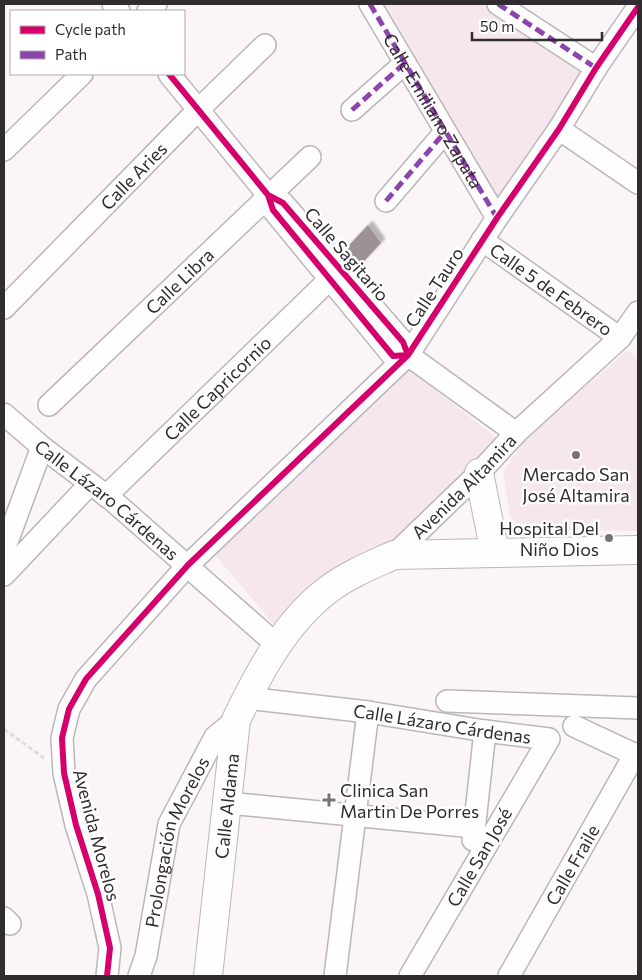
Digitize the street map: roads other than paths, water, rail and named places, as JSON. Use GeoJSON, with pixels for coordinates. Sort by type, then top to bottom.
{"type":"FeatureCollection","features":[{"type":"Feature","properties":{"kind":"main road"},"geometry":{"type":"LineString","coordinates":[[480,473],[495,553]]}},
{"type":"Feature","properties":{"kind":"main road"},"geometry":{"type":"LineString","coordinates":[[394,555],[638,550]]}},
{"type":"Feature","properties":{"kind":"main road","name":"Avenida Altamira"},"geometry":{"type":"LineString","coordinates":[[277,645],[300,616],[329,589],[360,570],[394,555]]}},
{"type":"Feature","properties":{"kind":"main road","name":"Calle Aldama"},"geometry":{"type":"LineString","coordinates":[[208,976],[241,709],[277,645]]}},
{"type":"Feature","properties":{"kind":"street","name":"Calle Emiliano Zapata"},"geometry":{"type":"LineString","coordinates":[[370,4],[497,218]]}},
{"type":"Feature","properties":{"kind":"street"},"geometry":{"type":"LineString","coordinates":[[508,6],[596,68]]}},
{"type":"Feature","properties":{"kind":"street","name":"Calle Tauro"},"geometry":{"type":"LineString","coordinates":[[188,565],[408,355],[482,240],[559,129],[596,68],[637,12]]}},
{"type":"Feature","properties":{"kind":"street","name":"Calle Aries"},"geometry":{"type":"LineString","coordinates":[[4,308],[198,110],[266,45]]}},
{"type":"Feature","properties":{"kind":"street"},"geometry":{"type":"LineString","coordinates":[[352,110],[405,63]]}},
{"type":"Feature","properties":{"kind":"street"},"geometry":{"type":"LineString","coordinates":[[4,150],[81,75]]}},
{"type":"Feature","properties":{"kind":"street","name":"Calle Sagitario"},"geometry":{"type":"LineString","coordinates":[[170,75],[268,195],[273,210],[392,356],[408,355],[403,342],[283,203],[268,195]]}},
{"type":"Feature","properties":{"kind":"street"},"geometry":{"type":"LineString","coordinates":[[559,129],[638,183]]}},
{"type":"Feature","properties":{"kind":"street"},"geometry":{"type":"LineString","coordinates":[[386,201],[445,132]]}},
{"type":"Feature","properties":{"kind":"street","name":"Calle Libra"},"geometry":{"type":"LineString","coordinates":[[49,405],[310,157]]}},
{"type":"Feature","properties":{"kind":"street","name":"Calle 5 de Febrero"},"geometry":{"type":"LineString","coordinates":[[482,240],[620,338]]}},
{"type":"Feature","properties":{"kind":"street","name":"Calle Capricornio"},"geometry":{"type":"LineString","coordinates":[[4,575],[104,494],[333,285]]}},
{"type":"Feature","properties":{"kind":"street","name":"Avenida Altamira"},"geometry":{"type":"LineString","coordinates":[[394,555],[480,473],[516,433],[620,338],[638,312]]}},
{"type":"Feature","properties":{"kind":"street"},"geometry":{"type":"LineString","coordinates":[[408,355],[516,433]]}},
{"type":"Feature","properties":{"kind":"street","name":"Calle Lázaro Cárdenas"},"geometry":{"type":"LineString","coordinates":[[4,414],[42,447],[104,494],[188,565],[277,645]]}},
{"type":"Feature","properties":{"kind":"street"},"geometry":{"type":"LineString","coordinates":[[4,550],[42,447]]}},
{"type":"Feature","properties":{"kind":"street","name":"Avenida Morelos"},"geometry":{"type":"LineString","coordinates":[[107,976],[110,948],[98,894],[76,825],[64,773],[62,738],[69,709],[86,679],[188,565]]}},
{"type":"Feature","properties":{"kind":"street","name":"Calle Lázaro Cárdenas"},"geometry":{"type":"LineString","coordinates":[[447,701],[638,708]]}},
{"type":"Feature","properties":{"kind":"street","name":"Calle Lázaro Cárdenas"},"geometry":{"type":"LineString","coordinates":[[241,709],[368,712],[485,731],[549,739]]}},
{"type":"Feature","properties":{"kind":"street","name":"Prolongación Morelos"},"geometry":{"type":"LineString","coordinates":[[139,976],[146,956],[169,824],[215,737],[241,709]]}},
{"type":"Feature","properties":{"kind":"street"},"geometry":{"type":"LineString","coordinates":[[335,976],[368,712]]}},
{"type":"Feature","properties":{"kind":"street"},"geometry":{"type":"LineString","coordinates":[[574,726],[637,755]]}},
{"type":"Feature","properties":{"kind":"street"},"geometry":{"type":"LineString","coordinates":[[470,872],[485,731]]}},
{"type":"Feature","properties":{"kind":"street","name":"Calle San José"},"geometry":{"type":"LineString","coordinates":[[410,976],[549,739]]}},
{"type":"Feature","properties":{"kind":"street","name":"Calle Fraile"},"geometry":{"type":"LineString","coordinates":[[509,976],[637,755]]}},
{"type":"Feature","properties":{"kind":"street"},"geometry":{"type":"LineString","coordinates":[[228,803],[474,827]]}},
{"type":"Feature","properties":{"kind":"place","name":"Mercado San José Altamira"},"geometry":{"type":"Point","coordinates":[576,455]}},
{"type":"Feature","properties":{"kind":"place","name":"Hospital Del Niño Dios"},"geometry":{"type":"Point","coordinates":[609,538]}},
{"type":"Feature","properties":{"kind":"place","name":"Clinica San Martin De Porres"},"geometry":{"type":"Point","coordinates":[329,800]}}]}
